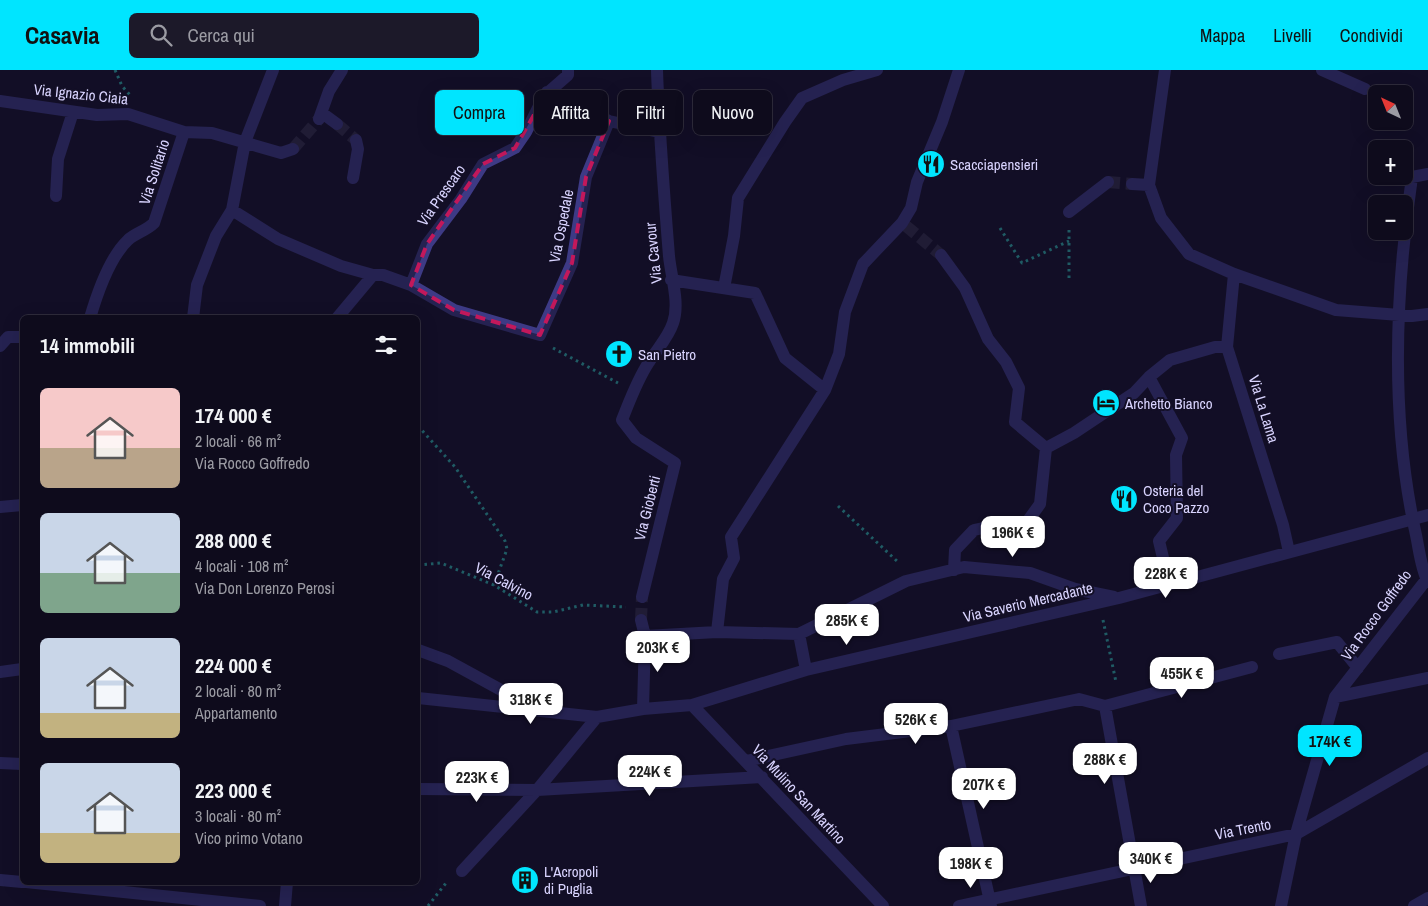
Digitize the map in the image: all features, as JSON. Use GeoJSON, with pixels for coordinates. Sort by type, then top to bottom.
{"type":"FeatureCollection","features":[{"type":"Feature","properties":{"kind":"street"},"geometry":{"type":"LineString","coordinates":[[193,315],[197,285],[216,236],[232,210],[245,142],[273,70]]}},
{"type":"Feature","properties":{"kind":"street"},"geometry":{"type":"LineString","coordinates":[[337,124],[320,116],[329,91],[342,70]]}},
{"type":"Feature","properties":{"kind":"street","name":"Via Cavour"},"geometry":{"type":"LineString","coordinates":[[657,70],[658,90]]}},
{"type":"Feature","properties":{"kind":"street"},"geometry":{"type":"LineString","coordinates":[[724,288],[734,236],[738,198],[785,122],[802,98],[843,80],[877,70]]}},
{"type":"Feature","properties":{"kind":"street"},"geometry":{"type":"LineString","coordinates":[[717,632],[723,578],[734,558],[732,537],[825,390],[840,354],[845,312],[863,264],[904,225],[911,208],[917,182],[942,122],[959,70]]}},
{"type":"Feature","properties":{"kind":"street"},"geometry":{"type":"LineString","coordinates":[[1165,70],[1149,185],[1161,218],[1189,254],[1234,274],[1336,310],[1412,316],[1428,314]]}},
{"type":"Feature","properties":{"kind":"street"},"geometry":{"type":"LineString","coordinates":[[1322,70],[1365,89]]}},
{"type":"Feature","properties":{"kind":"street","name":"Via Prescaro"},"geometry":{"type":"LineString","coordinates":[[550,90],[565,72]]}},
{"type":"Feature","properties":{"kind":"street","name":"Via Ignazio Ciaia"},"geometry":{"type":"LineString","coordinates":[[0,101],[97,115],[128,114],[184,132],[212,133],[281,153],[293,149]]}},
{"type":"Feature","properties":{"kind":"street"},"geometry":{"type":"LineString","coordinates":[[56,196],[58,159],[73,112]]}},
{"type":"Feature","properties":{"kind":"street","name":"Via Prescaro"},"geometry":{"type":"LineString","coordinates":[[411,285],[427,244],[461,199],[482,164],[515,148],[534,116]]}},
{"type":"Feature","properties":{"kind":"street"},"geometry":{"type":"LineString","coordinates":[[609,121],[618,123]]}},
{"type":"Feature","properties":{"kind":"street","name":"Via Ospedale"},"geometry":{"type":"LineString","coordinates":[[540,335],[572,263],[586,177],[609,121]]}},
{"type":"Feature","properties":{"kind":"street","name":"Via Solitario"},"geometry":{"type":"LineString","coordinates":[[91,315],[101,286],[120,249],[129,238],[147,230],[154,223],[184,132]]}},
{"type":"Feature","properties":{"kind":"street","name":"Via Cavour"},"geometry":{"type":"LineString","coordinates":[[622,420],[634,392],[673,322],[675,298],[671,280],[659,135]]}},
{"type":"Feature","properties":{"kind":"street"},"geometry":{"type":"LineString","coordinates":[[353,178],[358,149],[356,140]]}},
{"type":"Feature","properties":{"kind":"street","name":"Via Rocco Goffredo"},"geometry":{"type":"LineString","coordinates":[[1281,906],[1296,834],[1336,697],[1427,581],[1412,518],[1399,409],[1397,315],[1412,177],[1428,174]]}},
{"type":"Feature","properties":{"kind":"street"},"geometry":{"type":"LineString","coordinates":[[1069,212],[1108,182]]}},
{"type":"Feature","properties":{"kind":"street"},"geometry":{"type":"LineString","coordinates":[[1132,184],[1149,185]]}},
{"type":"Feature","properties":{"kind":"street"},"geometry":{"type":"LineString","coordinates":[[232,210],[278,239],[341,266],[373,275],[383,275],[411,285],[454,310],[540,335]]}},
{"type":"Feature","properties":{"kind":"street"},"geometry":{"type":"LineString","coordinates":[[940,255],[965,288],[988,339],[1006,362],[1019,388],[1015,422],[1046,448]]}},
{"type":"Feature","properties":{"kind":"street","name":"Via La Lama"},"geometry":{"type":"LineString","coordinates":[[1234,274],[1227,347],[1283,525],[1289,552]]}},
{"type":"Feature","properties":{"kind":"street"},"geometry":{"type":"LineString","coordinates":[[340,315],[373,275]]}},
{"type":"Feature","properties":{"kind":"street"},"geometry":{"type":"LineString","coordinates":[[671,280],[756,293],[785,358],[825,390]]}},
{"type":"Feature","properties":{"kind":"street"},"geometry":{"type":"LineString","coordinates":[[0,346],[8,337],[20,337]]}},
{"type":"Feature","properties":{"kind":"street"},"geometry":{"type":"LineString","coordinates":[[1046,448],[1074,433],[1134,394],[1149,377],[1170,360],[1215,347],[1227,347]]}},
{"type":"Feature","properties":{"kind":"street"},"geometry":{"type":"LineString","coordinates":[[1149,377],[1182,438],[1176,455],[1177,518],[1159,540],[1169,584]]}},
{"type":"Feature","properties":{"kind":"street","name":"Via Gioberti"},"geometry":{"type":"LineString","coordinates":[[622,420],[636,438],[675,463],[642,598]]}},
{"type":"Feature","properties":{"kind":"street"},"geometry":{"type":"LineString","coordinates":[[954,570],[955,550],[974,530],[1006,523],[1027,522],[1040,504],[1046,448]]}},
{"type":"Feature","properties":{"kind":"street"},"geometry":{"type":"LineString","coordinates":[[0,507],[20,505]]}},
{"type":"Feature","properties":{"kind":"street","name":"Via Saverio Mercadante"},"geometry":{"type":"LineString","coordinates":[[420,698],[597,717],[643,709],[692,705],[806,670],[895,648],[1100,603],[1428,515]]}},
{"type":"Feature","properties":{"kind":"street"},"geometry":{"type":"LineString","coordinates":[[645,636],[717,632],[799,634],[906,582],[964,567],[1030,573],[1074,589],[1119,598]]}},
{"type":"Feature","properties":{"kind":"street"},"geometry":{"type":"LineString","coordinates":[[641,620],[645,636],[643,709]]}},
{"type":"Feature","properties":{"kind":"street"},"geometry":{"type":"LineString","coordinates":[[799,634],[806,670]]}},
{"type":"Feature","properties":{"kind":"street"},"geometry":{"type":"LineString","coordinates":[[1279,654],[1337,642],[1358,668]]}},
{"type":"Feature","properties":{"kind":"street"},"geometry":{"type":"LineString","coordinates":[[420,651],[448,661],[541,712]]}},
{"type":"Feature","properties":{"kind":"street"},"geometry":{"type":"LineString","coordinates":[[746,761],[846,739],[951,726],[1079,699],[1105,706],[1252,666]]}},
{"type":"Feature","properties":{"kind":"street"},"geometry":{"type":"LineString","coordinates":[[0,672],[20,670]]}},
{"type":"Feature","properties":{"kind":"street"},"geometry":{"type":"LineString","coordinates":[[1336,697],[1428,678]]}},
{"type":"Feature","properties":{"kind":"street","name":"Via Mulino San Martino"},"geometry":{"type":"LineString","coordinates":[[692,705],[883,906]]}},
{"type":"Feature","properties":{"kind":"street"},"geometry":{"type":"LineString","coordinates":[[1105,706],[1141,906]]}},
{"type":"Feature","properties":{"kind":"street"},"geometry":{"type":"LineString","coordinates":[[462,871],[537,790],[597,717]]}},
{"type":"Feature","properties":{"kind":"street"},"geometry":{"type":"LineString","coordinates":[[951,726],[991,902]]}},
{"type":"Feature","properties":{"kind":"street","name":"Via Trento"},"geometry":{"type":"LineString","coordinates":[[959,906],[991,902],[1134,867],[1296,834],[1428,758]]}},
{"type":"Feature","properties":{"kind":"street"},"geometry":{"type":"LineString","coordinates":[[0,763],[20,764]]}},
{"type":"Feature","properties":{"kind":"street"},"geometry":{"type":"LineString","coordinates":[[420,789],[537,790],[762,777]]}},
{"type":"Feature","properties":{"kind":"street"},"geometry":{"type":"LineString","coordinates":[[0,880],[20,882]]}},
{"type":"Feature","properties":{"kind":"street"},"geometry":{"type":"LineString","coordinates":[[54,885],[260,906]]}},
{"type":"Feature","properties":{"kind":"street"},"geometry":{"type":"LineString","coordinates":[[285,906],[287,885]]}},
{"type":"Feature","properties":{"kind":"street"},"geometry":{"type":"LineString","coordinates":[[1414,906],[1428,898]]}},
{"type":"Feature","properties":{"kind":"path"},"geometry":{"type":"LineString","coordinates":[[115,70],[122,86],[131,96],[128,114]]}},
{"type":"Feature","properties":{"kind":"path"},"geometry":{"type":"LineString","coordinates":[[1069,212],[1069,278]]}},
{"type":"Feature","properties":{"kind":"path"},"geometry":{"type":"LineString","coordinates":[[1000,228],[1022,263],[1069,241]]}},
{"type":"Feature","properties":{"kind":"path"},"geometry":{"type":"LineString","coordinates":[[540,335],[549,345],[634,392]]}},
{"type":"Feature","properties":{"kind":"path"},"geometry":{"type":"LineString","coordinates":[[420,428],[455,467],[505,541],[507,549],[494,585]]}},
{"type":"Feature","properties":{"kind":"path"},"geometry":{"type":"LineString","coordinates":[[838,506],[902,566],[906,582]]}},
{"type":"Feature","properties":{"kind":"path","name":"Via Calvino"},"geometry":{"type":"LineString","coordinates":[[420,565],[442,563],[494,585],[537,612],[553,612],[584,605],[633,607]]}},
{"type":"Feature","properties":{"kind":"path"},"geometry":{"type":"LineString","coordinates":[[1100,603],[1116,682],[1109,685]]}},
{"type":"Feature","properties":{"kind":"path"},"geometry":{"type":"LineString","coordinates":[[428,906],[452,874],[462,871]]}},
{"type":"Feature","properties":{"kind":"highlighted area"},"geometry":{"type":"Polygon","coordinates":[[[547,92],[609,121],[586,177],[572,263],[540,335],[454,310],[411,285],[427,244],[483,164],[515,148],[547,92]]]}},
{"type":"Feature","properties":{"kind":"tunnel"},"geometry":{"type":"LineString","coordinates":[[293,149],[319,119]]}},
{"type":"Feature","properties":{"kind":"tunnel"},"geometry":{"type":"LineString","coordinates":[[337,124],[356,140]]}},
{"type":"Feature","properties":{"kind":"tunnel"},"geometry":{"type":"LineString","coordinates":[[1108,182],[1132,184]]}},
{"type":"Feature","properties":{"kind":"tunnel"},"geometry":{"type":"LineString","coordinates":[[906,226],[941,255]]}},
{"type":"Feature","properties":{"kind":"tunnel"},"geometry":{"type":"LineString","coordinates":[[641,620],[642,597]]}},
{"type":"Feature","properties":{"kind":"place","name":"Scacciapensieri"},"geometry":{"type":"Point","coordinates":[931,164]}},
{"type":"Feature","properties":{"kind":"place","name":"San Pietro"},"geometry":{"type":"Point","coordinates":[619,354]}},
{"type":"Feature","properties":{"kind":"place","name":"Archetto Bianco"},"geometry":{"type":"Point","coordinates":[1106,403]}},
{"type":"Feature","properties":{"kind":"place","name":"Osteria del Coco Pazzo"},"geometry":{"type":"Point","coordinates":[1124,499]}},
{"type":"Feature","properties":{"kind":"place","name":"L'Acropoli di Puglia"},"geometry":{"type":"Point","coordinates":[525,880]}}]}
